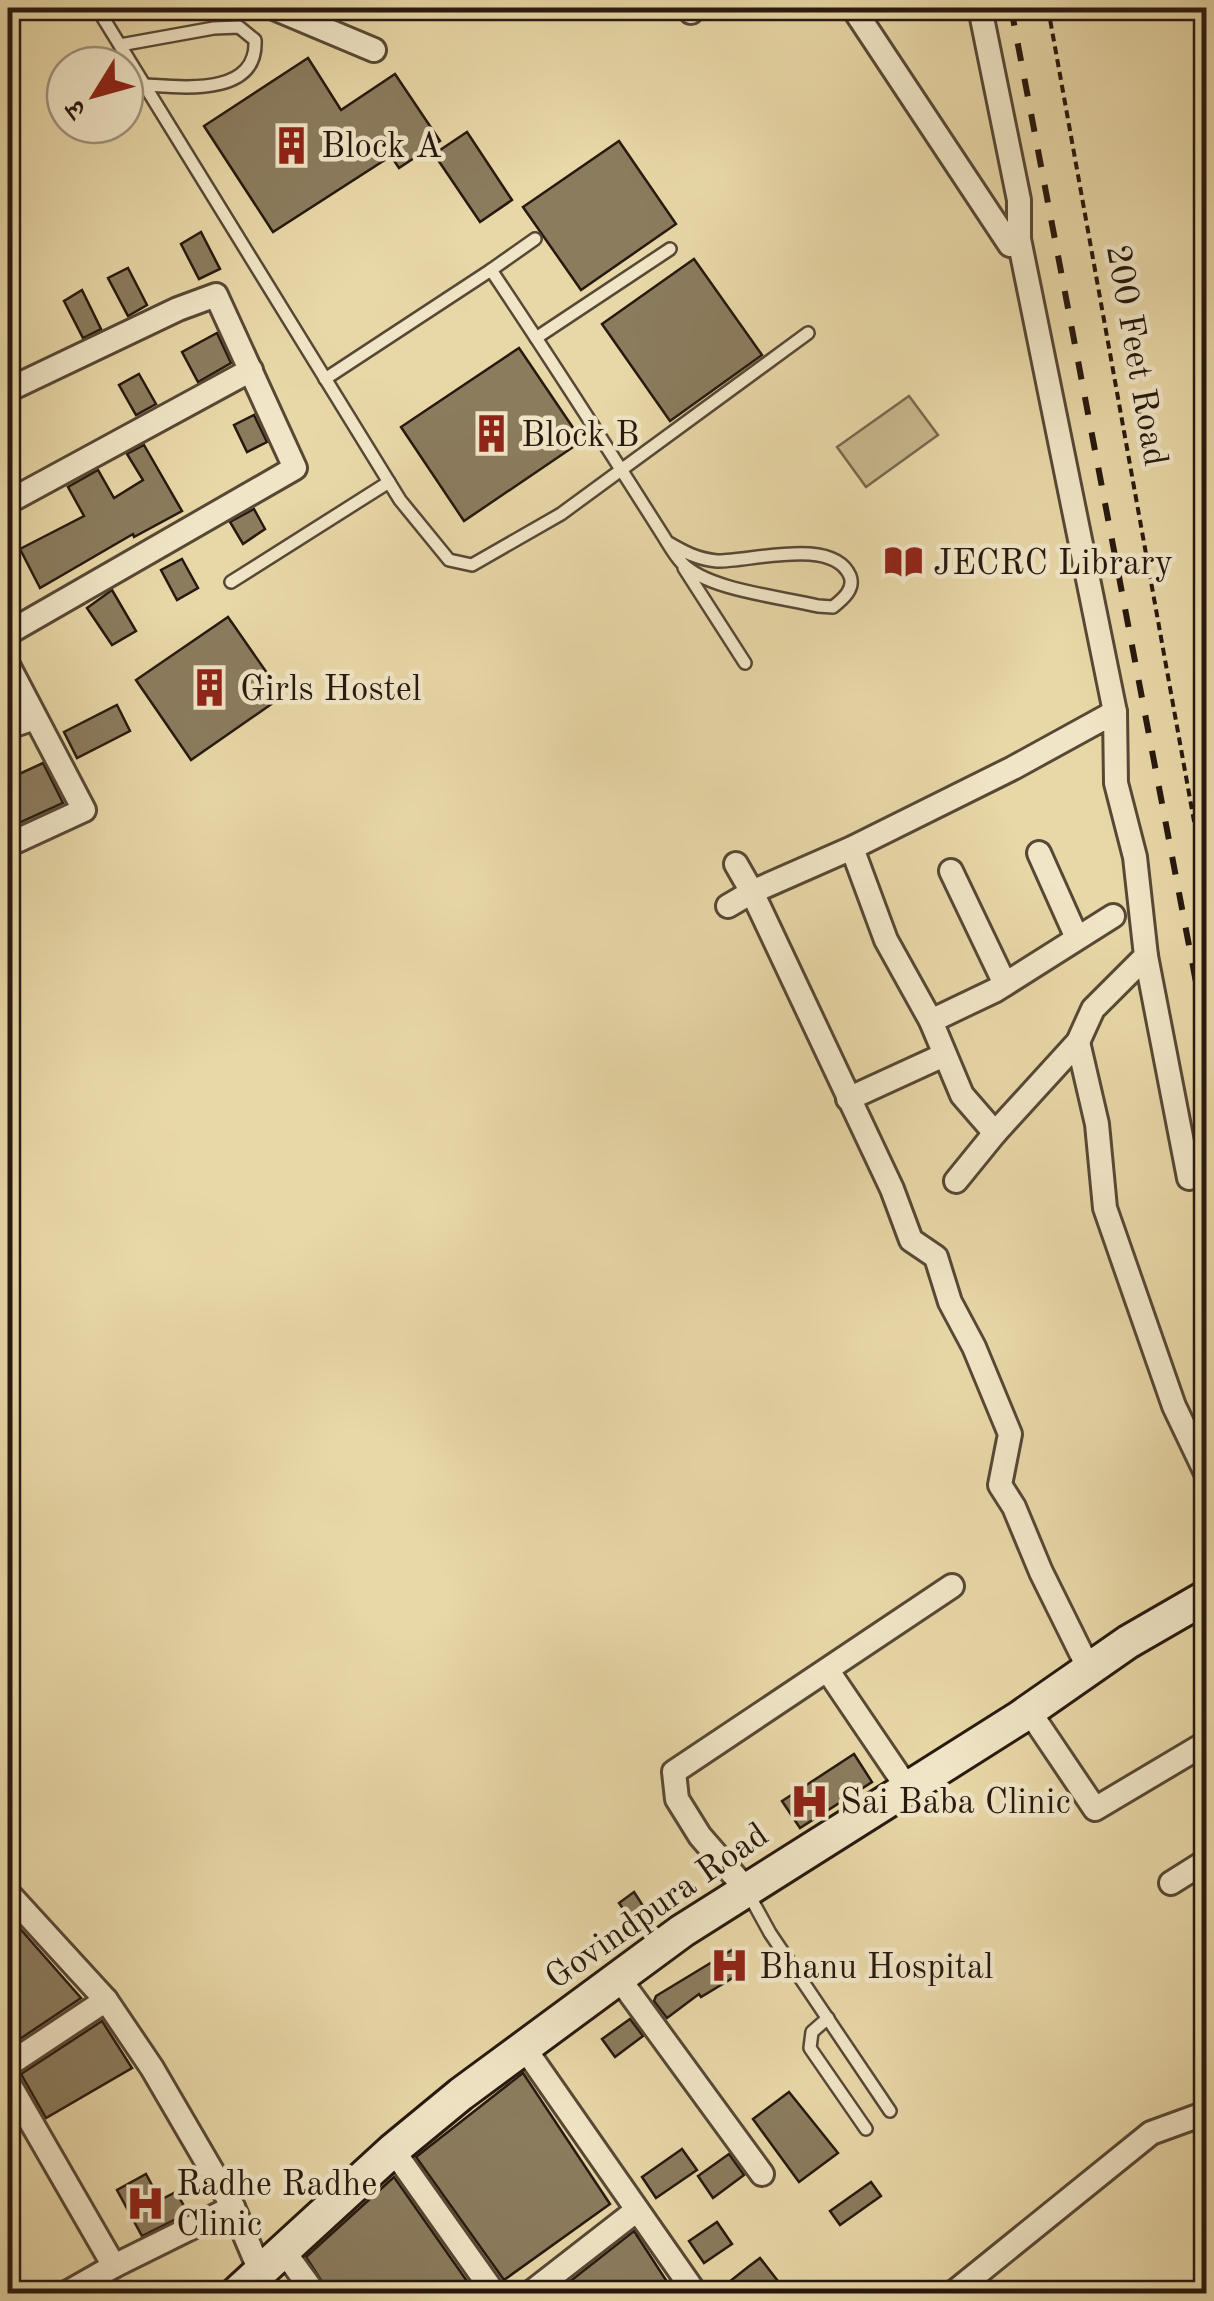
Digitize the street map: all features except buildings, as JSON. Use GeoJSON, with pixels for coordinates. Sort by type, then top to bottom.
{"type":"FeatureCollection","features":[{"type":"Feature","properties":{"kind":"street"},"geometry":{"type":"LineString","coordinates":[[274,8],[374,50]]}},
{"type":"Feature","properties":{"kind":"street"},"geometry":{"type":"LineString","coordinates":[[853,8],[1010,245],[1020,239]]}},
{"type":"Feature","properties":{"kind":"street"},"geometry":{"type":"LineString","coordinates":[[980,8],[1018,200],[1020,239],[1115,712],[1116,783],[1136,857],[1146,956],[1189,1178]]}},
{"type":"Feature","properties":{"kind":"street"},"geometry":{"type":"LineString","coordinates":[[8,390],[178,309],[216,295],[295,468],[8,633]]}},
{"type":"Feature","properties":{"kind":"street"},"geometry":{"type":"LineString","coordinates":[[8,502],[251,370]]}},
{"type":"Feature","properties":{"kind":"street"},"geometry":{"type":"LineString","coordinates":[[8,666],[84,810],[8,845]]}},
{"type":"Feature","properties":{"kind":"street"},"geometry":{"type":"LineString","coordinates":[[728,906],[1014,768],[1115,712]]}},
{"type":"Feature","properties":{"kind":"street"},"geometry":{"type":"LineString","coordinates":[[8,727],[35,718]]}},
{"type":"Feature","properties":{"kind":"street"},"geometry":{"type":"LineString","coordinates":[[852,848],[886,940],[931,1021],[962,1095],[995,1134]]}},
{"type":"Feature","properties":{"kind":"street"},"geometry":{"type":"LineString","coordinates":[[1040,852],[1077,938]]}},
{"type":"Feature","properties":{"kind":"street"},"geometry":{"type":"LineString","coordinates":[[736,864],[892,1189],[911,1240],[936,1257],[950,1302],[994,1391],[1010,1434],[1000,1484],[1089,1669]]}},
{"type":"Feature","properties":{"kind":"street"},"geometry":{"type":"LineString","coordinates":[[951,871],[1005,984]]}},
{"type":"Feature","properties":{"kind":"street"},"geometry":{"type":"LineString","coordinates":[[931,1021],[1005,984],[1113,916]]}},
{"type":"Feature","properties":{"kind":"street"},"geometry":{"type":"LineString","coordinates":[[956,1181],[1078,1042],[1093,1009],[1146,956]]}},
{"type":"Feature","properties":{"kind":"street"},"geometry":{"type":"LineString","coordinates":[[1078,1042],[1098,1124],[1105,1208],[1174,1406],[1206,1473]]}},
{"type":"Feature","properties":{"kind":"street"},"geometry":{"type":"LineString","coordinates":[[848,1099],[944,1054]]}},
{"type":"Feature","properties":{"kind":"street"},"geometry":{"type":"LineString","coordinates":[[746,1889],[709,1848],[677,1799],[674,1772],[952,1586]]}},
{"type":"Feature","properties":{"kind":"street","name":"Govindpura Road"},"geometry":{"type":"LineString","coordinates":[[259,2272],[393,2150],[523,2046],[618,1977],[746,1889],[1029,1711],[1128,1642],[1206,1597]]}},
{"type":"Feature","properties":{"kind":"street"},"geometry":{"type":"LineString","coordinates":[[828,1671],[908,1789]]}},
{"type":"Feature","properties":{"kind":"street"},"geometry":{"type":"LineString","coordinates":[[1029,1711],[1095,1809],[1206,1742]]}},
{"type":"Feature","properties":{"kind":"street"},"geometry":{"type":"LineString","coordinates":[[1171,1883],[1206,1861]]}},
{"type":"Feature","properties":{"kind":"street"},"geometry":{"type":"LineString","coordinates":[[8,1894],[106,2000],[152,2068],[232,2207],[259,2272],[315,2294]]}},
{"type":"Feature","properties":{"kind":"street"},"geometry":{"type":"LineString","coordinates":[[618,1977],[762,2174]]}},
{"type":"Feature","properties":{"kind":"street"},"geometry":{"type":"LineString","coordinates":[[8,2065],[106,2000]]}},
{"type":"Feature","properties":{"kind":"street"},"geometry":{"type":"LineString","coordinates":[[523,2046],[696,2294]]}},
{"type":"Feature","properties":{"kind":"street"},"geometry":{"type":"LineString","coordinates":[[8,2082],[114,2266]]}},
{"type":"Feature","properties":{"kind":"street"},"geometry":{"type":"LineString","coordinates":[[952,2294],[1151,2134],[1206,2112]]}},
{"type":"Feature","properties":{"kind":"street"},"geometry":{"type":"LineString","coordinates":[[393,2150],[495,2294]]}},
{"type":"Feature","properties":{"kind":"street"},"geometry":{"type":"LineString","coordinates":[[65,2294],[232,2207]]}},
{"type":"Feature","properties":{"kind":"street"},"geometry":{"type":"LineString","coordinates":[[530,2294],[638,2210]]}},
{"type":"Feature","properties":{"kind":"lane"},"geometry":{"type":"LineString","coordinates":[[97,8],[120,45],[239,27],[254,40],[255,54],[248,67],[231,80],[209,88],[145,85]]}},
{"type":"Feature","properties":{"kind":"lane"},"geometry":{"type":"LineString","coordinates":[[145,87],[389,482],[449,560],[472,564],[561,514],[808,333]]}},
{"type":"Feature","properties":{"kind":"lane"},"geometry":{"type":"LineString","coordinates":[[325,379],[535,240]]}},
{"type":"Feature","properties":{"kind":"lane"},"geometry":{"type":"LineString","coordinates":[[536,338],[670,249]]}},
{"type":"Feature","properties":{"kind":"lane"},"geometry":{"type":"LineString","coordinates":[[491,270],[745,663]]}},
{"type":"Feature","properties":{"kind":"lane"},"geometry":{"type":"LineString","coordinates":[[231,582],[389,482]]}},
{"type":"Feature","properties":{"kind":"lane"},"geometry":{"type":"LineString","coordinates":[[667,542],[696,558],[721,561],[784,552],[816,556],[835,561],[845,569],[852,579],[851,588],[833,607],[818,606],[709,580],[682,564]]}},
{"type":"Feature","properties":{"kind":"lane"},"geometry":{"type":"LineString","coordinates":[[746,1889],[770,1933],[890,2112]]}},
{"type":"Feature","properties":{"kind":"lane"},"geometry":{"type":"LineString","coordinates":[[828,2018],[812,2032],[810,2048],[866,2129]]}},
{"type":"Feature","properties":{"kind":"path","name":"200 Feet Road"},"geometry":{"type":"LineString","coordinates":[[1048,8],[1206,888]]}},
{"type":"Feature","properties":{"kind":"shaded area"},"geometry":{"type":"Polygon","coordinates":[[[909,396],[938,435],[866,487],[837,447],[909,396]]]}},
{"type":"Feature","properties":{"kind":"railway"},"geometry":{"type":"LineString","coordinates":[[1011,8],[1206,1035]]}},
{"type":"Feature","properties":{"kind":"place","name":"Block A"},"geometry":{"type":"Point","coordinates":[291,145]}},
{"type":"Feature","properties":{"kind":"place","name":"Block B"},"geometry":{"type":"Point","coordinates":[491,434]}},
{"type":"Feature","properties":{"kind":"place","name":"JECRC Library"},"geometry":{"type":"Point","coordinates":[903,562]}},
{"type":"Feature","properties":{"kind":"place","name":"Girls Hostel"},"geometry":{"type":"Point","coordinates":[210,688]}},
{"type":"Feature","properties":{"kind":"place","name":"Sai Baba Clinic"},"geometry":{"type":"Point","coordinates":[810,1801]}},
{"type":"Feature","properties":{"kind":"place","name":"Bhanu Hospital"},"geometry":{"type":"Point","coordinates":[729,1966]}},
{"type":"Feature","properties":{"kind":"place","name":"Radhe Radhe Clinic"},"geometry":{"type":"Point","coordinates":[146,2203]}}]}
